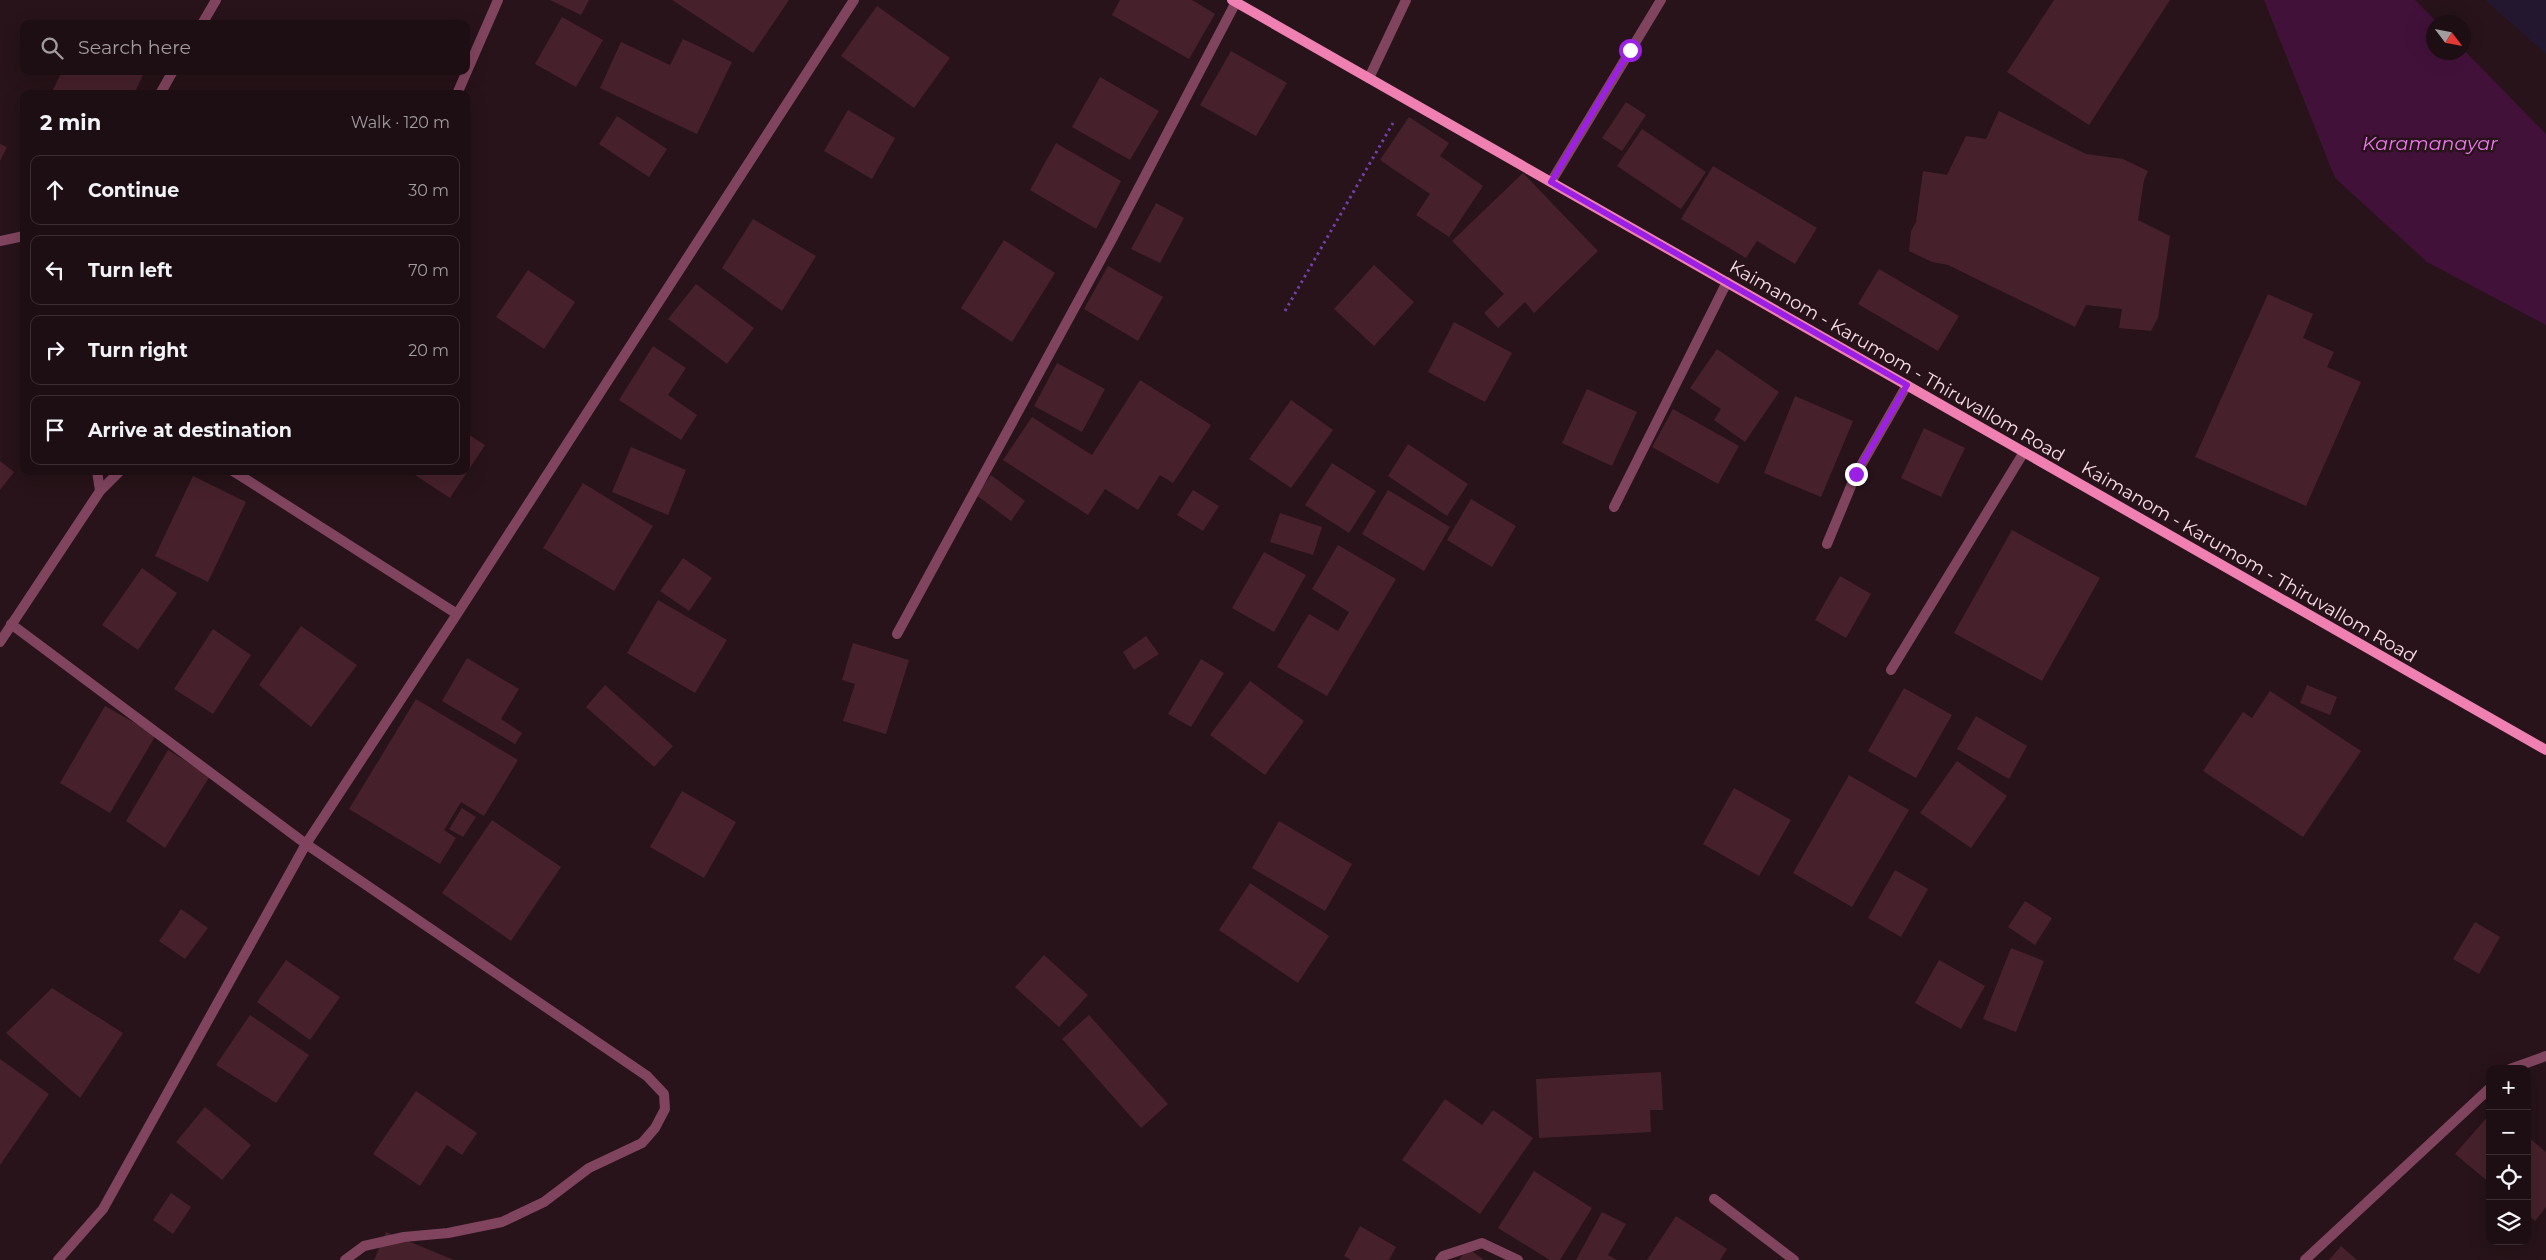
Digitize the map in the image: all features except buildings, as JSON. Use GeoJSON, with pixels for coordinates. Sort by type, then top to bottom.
{"type":"FeatureCollection","features":[{"type":"Feature","properties":{"kind":"main road","name":"Kaimanom - Karumom - Thiruvallom Road"},"geometry":{"type":"LineString","coordinates":[[1234,1],[2546,750]]}},
{"type":"Feature","properties":{"kind":"street"},"geometry":{"type":"LineString","coordinates":[[204,20],[216,0]]}},
{"type":"Feature","properties":{"kind":"street"},"geometry":{"type":"LineString","coordinates":[[470,64],[498,0]]}},
{"type":"Feature","properties":{"kind":"street"},"geometry":{"type":"LineString","coordinates":[[58,1260],[103,1209],[306,844],[854,0]]}},
{"type":"Feature","properties":{"kind":"street"},"geometry":{"type":"LineString","coordinates":[[1369,78],[1406,0]]}},
{"type":"Feature","properties":{"kind":"street"},"geometry":{"type":"LineString","coordinates":[[1551,182],[1661,0]]}},
{"type":"Feature","properties":{"kind":"street"},"geometry":{"type":"LineString","coordinates":[[896,634],[1112,238],[1234,1]]}},
{"type":"Feature","properties":{"kind":"street"},"geometry":{"type":"LineString","coordinates":[[162,90],[171,75]]}},
{"type":"Feature","properties":{"kind":"street"},"geometry":{"type":"LineString","coordinates":[[459,90],[465,75]]}},
{"type":"Feature","properties":{"kind":"street"},"geometry":{"type":"LineString","coordinates":[[0,241],[20,237]]}},
{"type":"Feature","properties":{"kind":"street"},"geometry":{"type":"LineString","coordinates":[[1614,507],[1727,282]]}},
{"type":"Feature","properties":{"kind":"street"},"geometry":{"type":"LineString","coordinates":[[1827,544],[1856,474],[1907,385]]}},
{"type":"Feature","properties":{"kind":"street"},"geometry":{"type":"LineString","coordinates":[[1891,670],[2024,452]]}},
{"type":"Feature","properties":{"kind":"street"},"geometry":{"type":"LineString","coordinates":[[98,475],[100,491]]}},
{"type":"Feature","properties":{"kind":"street"},"geometry":{"type":"LineString","coordinates":[[0,642],[100,491],[116,475]]}},
{"type":"Feature","properties":{"kind":"street"},"geometry":{"type":"LineString","coordinates":[[239,475],[457,614]]}},
{"type":"Feature","properties":{"kind":"street"},"geometry":{"type":"LineString","coordinates":[[11,624],[306,844],[647,1076],[664,1094],[665,1109],[655,1128],[642,1143],[589,1168],[544,1202],[502,1222],[448,1233],[404,1237],[364,1246],[344,1260]]}},
{"type":"Feature","properties":{"kind":"street"},"geometry":{"type":"LineString","coordinates":[[2521,1065],[2546,1056]]}},
{"type":"Feature","properties":{"kind":"street"},"geometry":{"type":"LineString","coordinates":[[2306,1260],[2486,1092]]}},
{"type":"Feature","properties":{"kind":"street"},"geometry":{"type":"LineString","coordinates":[[1714,1199],[1794,1260]]}},
{"type":"Feature","properties":{"kind":"street"},"geometry":{"type":"LineString","coordinates":[[1440,1260],[1444,1256],[1482,1243],[1518,1260]]}},
{"type":"Feature","properties":{"kind":"path"},"geometry":{"type":"LineString","coordinates":[[1285,311],[1407,99]]}},
{"type":"Feature","properties":{"kind":"shaded area"},"geometry":{"type":"Polygon","coordinates":[[[2485,0],[2546,0],[2546,54],[2485,0]]]}},
{"type":"Feature","properties":{"kind":"water","name":"Karamanayar"},"geometry":{"type":"Polygon","coordinates":[[[2264,0],[2415,0],[2430,15],[2426,15],[2426,60],[2471,60],[2471,57],[2546,134],[2546,325],[2427,262],[2335,178],[2264,0]]]}},
{"type":"Feature","properties":{"kind":"route"},"geometry":{"type":"LineString","coordinates":[[1630,50],[1551,182],[1907,385],[1856,474]]}}]}
